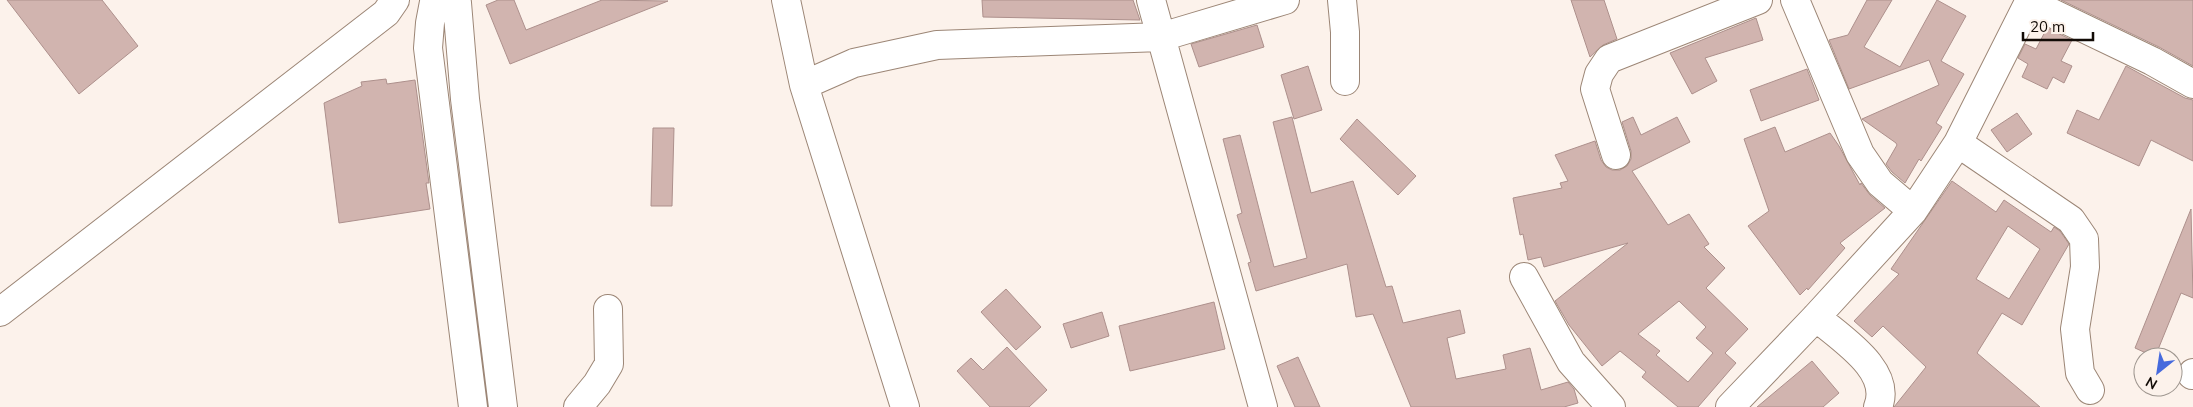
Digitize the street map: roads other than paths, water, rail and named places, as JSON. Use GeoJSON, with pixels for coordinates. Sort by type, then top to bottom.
{"type":"FeatureCollection","features":[{"type":"Feature","properties":{"kind":"street"},"geometry":{"type":"LineString","coordinates":[[786,0],[804,85],[905,407]]}},
{"type":"Feature","properties":{"kind":"street"},"geometry":{"type":"LineString","coordinates":[[1151,0],[1263,407]]}},
{"type":"Feature","properties":{"kind":"street"},"geometry":{"type":"LineString","coordinates":[[804,85],[854,63],[936,45],[1161,37],[1284,0]]}},
{"type":"Feature","properties":{"kind":"street"},"geometry":{"type":"LineString","coordinates":[[1342,0],[1345,32],[1345,81]]}},
{"type":"Feature","properties":{"kind":"street"},"geometry":{"type":"LineString","coordinates":[[1616,155],[1595,89],[1599,74],[1609,59],[1758,0]]}},
{"type":"Feature","properties":{"kind":"street"},"geometry":{"type":"LineString","coordinates":[[1794,0],[1860,154],[1880,184],[1913,211]]}},
{"type":"Feature","properties":{"kind":"street"},"geometry":{"type":"LineString","coordinates":[[0,312],[391,7],[442,1]]}},
{"type":"Feature","properties":{"kind":"street"},"geometry":{"type":"LineString","coordinates":[[442,1],[465,99],[503,407]]}},
{"type":"Feature","properties":{"kind":"street"},"geometry":{"type":"LineString","coordinates":[[442,1],[430,23],[428,48],[473,407]]}},
{"type":"Feature","properties":{"kind":"street"},"geometry":{"type":"LineString","coordinates":[[1730,407],[1913,211],[1958,144],[2030,1],[2152,61],[2193,84]]}},
{"type":"Feature","properties":{"kind":"street"},"geometry":{"type":"LineString","coordinates":[[1958,144],[2071,220],[2084,239],[2085,267],[2075,328],[2080,373],[2090,390]]}},
{"type":"Feature","properties":{"kind":"street"},"geometry":{"type":"LineString","coordinates":[[447,201],[477,198]]}},
{"type":"Feature","properties":{"kind":"street"},"geometry":{"type":"LineString","coordinates":[[1524,278],[1571,362],[1611,407]]}},
{"type":"Feature","properties":{"kind":"street"},"geometry":{"type":"LineString","coordinates":[[578,407],[597,384],[609,364],[608,309]]}},
{"type":"Feature","properties":{"kind":"street"},"geometry":{"type":"LineString","coordinates":[[1816,317],[1868,362],[1879,379],[1880,402],[1878,407]]}}]}
